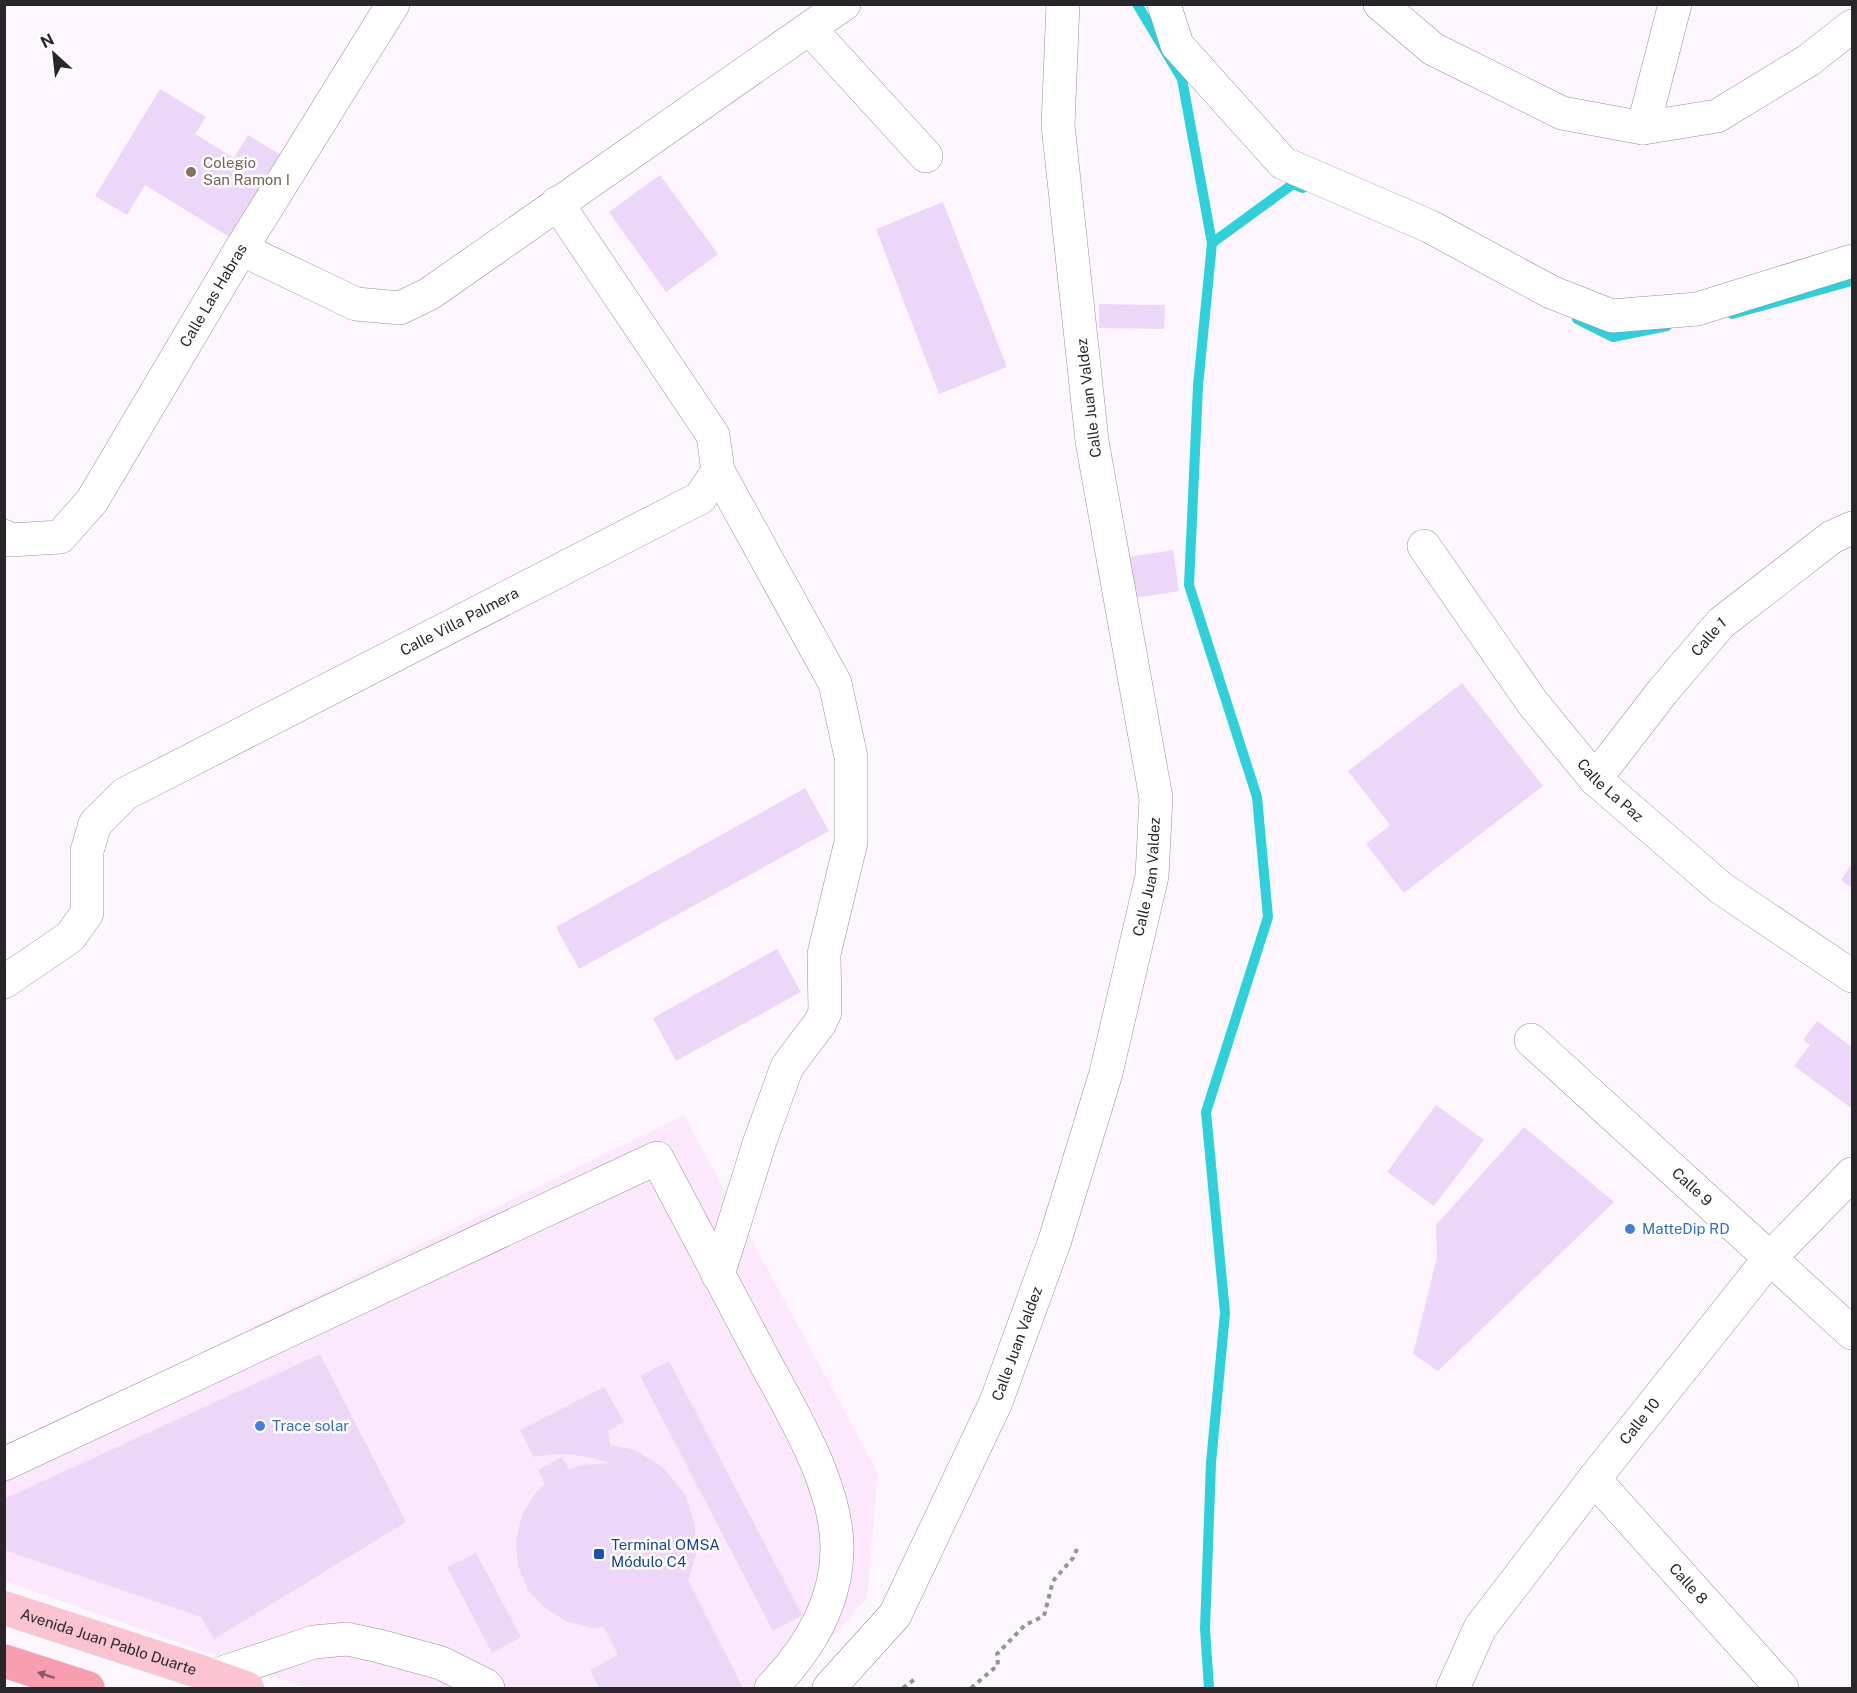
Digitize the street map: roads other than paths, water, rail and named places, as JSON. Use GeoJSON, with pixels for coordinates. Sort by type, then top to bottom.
{"type":"FeatureCollection","features":[{"type":"Feature","properties":{"kind":"highway"},"geometry":{"type":"LineString","coordinates":[[4,1661],[88,1689]]}},
{"type":"Feature","properties":{"kind":"main road","name":"Avenida Juan Pablo Duarte"},"geometry":{"type":"LineString","coordinates":[[4,1608],[247,1689]]}},
{"type":"Feature","properties":{"kind":"street","name":"Calle Las Habras"},"geometry":{"type":"LineString","coordinates":[[4,536],[11,540],[60,537],[92,501],[241,249],[393,4]]}},
{"type":"Feature","properties":{"kind":"street"},"geometry":{"type":"LineString","coordinates":[[241,249],[356,304],[399,308],[429,294],[844,4]]}},
{"type":"Feature","properties":{"kind":"street","name":"Calle Juan Valdez"},"geometry":{"type":"LineString","coordinates":[[830,1689],[895,1616],[996,1402],[1054,1240],[1106,1073],[1152,876],[1156,798],[1092,441],[1058,125],[1063,4]]}},
{"type":"Feature","properties":{"kind":"street"},"geometry":{"type":"LineString","coordinates":[[1164,4],[1177,45],[1283,163],[1429,226],[1551,292],[1612,316],[1697,309],[1852,261]]}},
{"type":"Feature","properties":{"kind":"street"},"geometry":{"type":"LineString","coordinates":[[1380,4],[1433,49],[1562,113],[1643,129],[1716,116],[1809,60],[1852,26]]}},
{"type":"Feature","properties":{"kind":"street"},"geometry":{"type":"LineString","coordinates":[[1643,129],[1675,4]]}},
{"type":"Feature","properties":{"kind":"street"},"geometry":{"type":"LineString","coordinates":[[810,28],[927,156]]}},
{"type":"Feature","properties":{"kind":"street"},"geometry":{"type":"LineString","coordinates":[[557,203],[713,435],[718,471],[836,683],[851,757],[851,842],[824,954],[825,1012],[820,1023],[787,1067],[760,1141],[718,1275]]}},
{"type":"Feature","properties":{"kind":"street","name":"Calle Villa Palmera"},"geometry":{"type":"LineString","coordinates":[[4,982],[70,937],[87,913],[87,851],[95,824],[125,794],[700,498],[718,471]]}},
{"type":"Feature","properties":{"kind":"street","name":"Calle 1"},"geometry":{"type":"LineString","coordinates":[[1595,779],[1663,691],[1721,623],[1832,537],[1852,528]]}},
{"type":"Feature","properties":{"kind":"street","name":"Calle La Paz"},"geometry":{"type":"LineString","coordinates":[[1424,546],[1532,702],[1595,779],[1721,888],[1852,976]]}},
{"type":"Feature","properties":{"kind":"street","name":"Calle 9"},"geometry":{"type":"LineString","coordinates":[[1531,1040],[1852,1334]]}},
{"type":"Feature","properties":{"kind":"street"},"geometry":{"type":"LineString","coordinates":[[4,1464],[657,1158],[817,1460],[834,1519],[837,1548],[833,1584],[818,1627],[790,1669],[771,1689]]}},
{"type":"Feature","properties":{"kind":"street","name":"Calle 10"},"geometry":{"type":"LineString","coordinates":[[1453,1689],[1480,1628],[1594,1479],[1769,1258],[1852,1174]]}},
{"type":"Feature","properties":{"kind":"street","name":"Calle 8"},"geometry":{"type":"LineString","coordinates":[[1594,1479],[1782,1689]]}},
{"type":"Feature","properties":{"kind":"street"},"geometry":{"type":"LineString","coordinates":[[213,1676],[314,1642],[347,1639],[441,1663],[488,1689]]}},
{"type":"Feature","properties":{"kind":"waterway"},"geometry":{"type":"LineString","coordinates":[[1137,4],[1182,79],[1212,243],[1198,386],[1189,585],[1257,797],[1268,917],[1206,1112],[1225,1313],[1211,1463],[1205,1629],[1209,1688]]}},
{"type":"Feature","properties":{"kind":"waterway"},"geometry":{"type":"LineString","coordinates":[[1212,243],[1293,184],[1303,188]]}},
{"type":"Feature","properties":{"kind":"waterway"},"geometry":{"type":"LineString","coordinates":[[1732,314],[1852,279]]}},
{"type":"Feature","properties":{"kind":"waterway"},"geometry":{"type":"LineString","coordinates":[[1577,319],[1613,337],[1667,326]]}},
{"type":"Feature","properties":{"kind":"place","name":"Colegio San Ramon I"},"geometry":{"type":"Point","coordinates":[191,172]}},
{"type":"Feature","properties":{"kind":"place","name":"MatteDip RD"},"geometry":{"type":"Point","coordinates":[1630,1229]}},
{"type":"Feature","properties":{"kind":"place","name":"Trace solar"},"geometry":{"type":"Point","coordinates":[260,1426]}},
{"type":"Feature","properties":{"kind":"place","name":"Terminal OMSA Módulo C4"},"geometry":{"type":"Point","coordinates":[599,1554]}}]}
